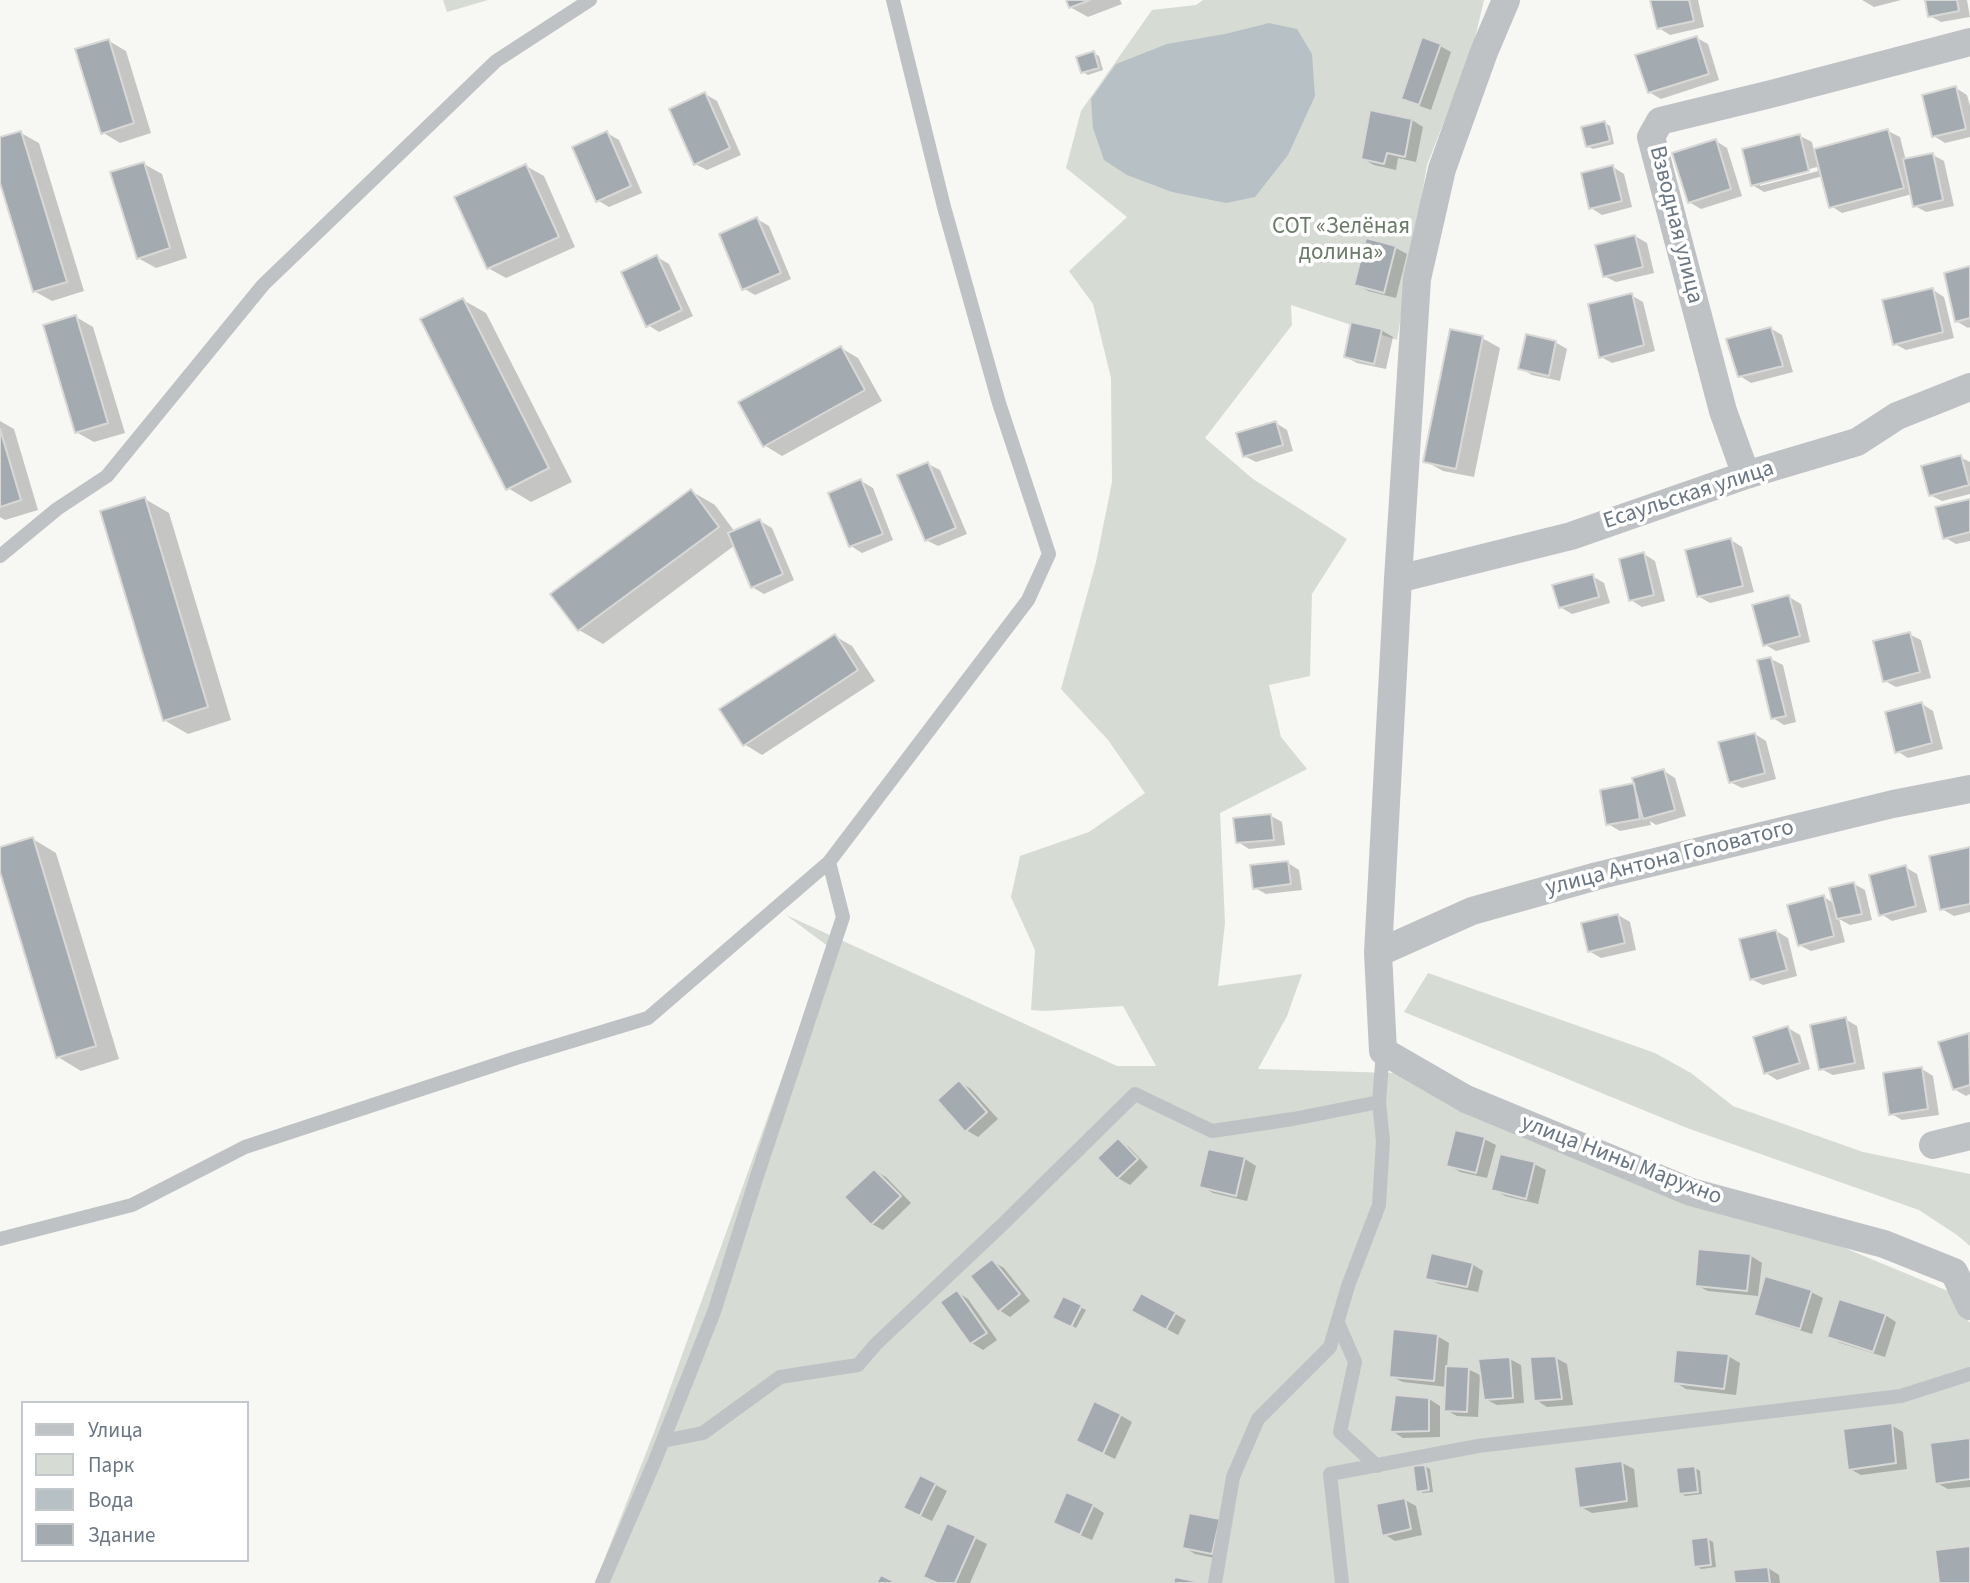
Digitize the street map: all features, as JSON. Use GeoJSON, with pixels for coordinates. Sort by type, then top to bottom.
{"type":"FeatureCollection","features":[{"type":"Feature","properties":{"kind":"street"},"geometry":{"type":"LineString","coordinates":[[1383,1051],[1378,953],[1417,279],[1442,169],[1484,52],[1506,0]]}},
{"type":"Feature","properties":{"kind":"street","name":"Взводная улица"},"geometry":{"type":"LineString","coordinates":[[1746,475],[1723,411],[1651,137],[1660,121],[1970,42]]}},
{"type":"Feature","properties":{"kind":"street","name":"Есаульская улица"},"geometry":{"type":"LineString","coordinates":[[1398,579],[1571,536],[1746,475],[1857,442],[1897,416],[1970,387]]}},
{"type":"Feature","properties":{"kind":"street","name":"улица Антона Головатого"},"geometry":{"type":"LineString","coordinates":[[1378,953],[1472,911],[1597,876],[1894,804],[1970,789]]}},
{"type":"Feature","properties":{"kind":"street","name":"улица Нины Марухно"},"geometry":{"type":"LineString","coordinates":[[1383,1051],[1466,1099],[1690,1192],[1884,1244],[1954,1272],[1970,1306]]}},
{"type":"Feature","properties":{"kind":"street"},"geometry":{"type":"LineString","coordinates":[[1933,1145],[1970,1136]]}},
{"type":"Feature","properties":{"kind":"lane"},"geometry":{"type":"LineString","coordinates":[[0,556],[57,509],[107,476],[263,285],[496,61],[590,0]]}},
{"type":"Feature","properties":{"kind":"lane"},"geometry":{"type":"LineString","coordinates":[[0,1239],[132,1205],[245,1147],[516,1058],[648,1018],[829,862],[1028,600],[1049,554],[995,390],[944,207],[893,0]]}},
{"type":"Feature","properties":{"kind":"lane"},"geometry":{"type":"LineString","coordinates":[[602,1583],[663,1441],[714,1312],[843,917],[829,862]]}},
{"type":"Feature","properties":{"kind":"lane"},"geometry":{"type":"LineString","coordinates":[[1215,1583],[1233,1477],[1258,1419],[1331,1347],[1348,1286],[1379,1205],[1383,1141],[1379,1102],[1383,1051]]}},
{"type":"Feature","properties":{"kind":"lane"},"geometry":{"type":"LineString","coordinates":[[663,1441],[703,1433],[780,1377],[858,1365],[876,1344],[1135,1094],[1212,1131],[1379,1102]]}},
{"type":"Feature","properties":{"kind":"lane"},"geometry":{"type":"LineString","coordinates":[[1338,1323],[1354,1362],[1340,1432],[1377,1466]]}},
{"type":"Feature","properties":{"kind":"lane"},"geometry":{"type":"LineString","coordinates":[[1342,1583],[1331,1474],[1478,1447],[1901,1396],[1970,1374]]}},
{"type":"Feature","properties":{"kind":"lane"},"geometry":{"type":"LineString","coordinates":[[607,1567],[614,1583]]}},
{"type":"Feature","properties":{"kind":"green space"},"geometry":{"type":"Polygon","coordinates":[[[443,0],[488,0],[447,12],[443,0]]]}},
{"type":"Feature","properties":{"kind":"green space","name":"СОТ «Зелёная долина»"},"geometry":{"type":"Polygon","coordinates":[[[1203,0],[1484,0],[1473,47],[1427,165],[1397,340],[1291,305],[1292,325],[1205,438],[1253,479],[1347,539],[1312,594],[1310,676],[1269,685],[1281,737],[1307,769],[1220,813],[1225,923],[1218,986],[1302,974],[1287,1016],[1258,1069],[1427,1074],[1948,1291],[1970,1323],[1970,1583],[595,1583],[655,1430],[829,947],[786,915],[1117,1066],[1156,1066],[1123,1006],[1031,1010],[1035,950],[1011,897],[1020,856],[1089,832],[1145,793],[1108,740],[1061,689],[1096,562],[1112,482],[1111,378],[1093,304],[1069,271],[1127,217],[1066,168],[1081,111],[1152,10],[1196,5],[1203,0]]]}},
{"type":"Feature","properties":{"kind":"green space"},"geometry":{"type":"Polygon","coordinates":[[[1428,973],[1655,1053],[1691,1073],[1733,1106],[1863,1152],[1970,1174],[1970,1246],[1919,1210],[1687,1128],[1404,1012],[1428,973]]]}},
{"type":"Feature","properties":{"kind":"water"},"geometry":{"type":"Polygon","coordinates":[[[1269,23],[1297,29],[1312,54],[1315,96],[1288,155],[1255,197],[1226,203],[1172,192],[1127,175],[1104,160],[1093,128],[1091,99],[1116,64],[1167,44],[1269,23]]]}},
{"type":"Feature","properties":{"kind":"building"},"geometry":{"type":"Polygon","coordinates":[[[1066,0],[1090,0],[1069,8],[1066,0]]]}},
{"type":"Feature","properties":{"kind":"building"},"geometry":{"type":"Polygon","coordinates":[[[1650,0],[1689,0],[1694,21],[1657,29],[1650,0]]]}},
{"type":"Feature","properties":{"kind":"building"},"geometry":{"type":"Polygon","coordinates":[[[1925,0],[1957,0],[1959,11],[1928,17],[1925,0]]]}},
{"type":"Feature","properties":{"kind":"building"},"geometry":{"type":"Polygon","coordinates":[[[1697,36],[1709,74],[1648,93],[1635,55],[1697,36]]]}},
{"type":"Feature","properties":{"kind":"building"},"geometry":{"type":"Polygon","coordinates":[[[1422,37],[1441,44],[1419,105],[1401,99],[1422,37]]]}},
{"type":"Feature","properties":{"kind":"building"},"geometry":{"type":"Polygon","coordinates":[[[109,39],[134,123],[101,134],[75,49],[109,39]]]}},
{"type":"Feature","properties":{"kind":"building"},"geometry":{"type":"Polygon","coordinates":[[[1094,51],[1099,68],[1081,73],[1076,57],[1094,51]]]}},
{"type":"Feature","properties":{"kind":"building"},"geometry":{"type":"Polygon","coordinates":[[[1956,86],[1966,129],[1932,137],[1922,95],[1956,86]]]}},
{"type":"Feature","properties":{"kind":"building"},"geometry":{"type":"Polygon","coordinates":[[[705,92],[730,148],[694,165],[669,109],[705,92]]]}},
{"type":"Feature","properties":{"kind":"building"},"geometry":{"type":"Polygon","coordinates":[[[1370,110],[1412,119],[1405,157],[1387,153],[1384,164],[1361,159],[1370,110]]]}},
{"type":"Feature","properties":{"kind":"building"},"geometry":{"type":"Polygon","coordinates":[[[1605,121],[1610,141],[1586,147],[1581,127],[1605,121]]]}},
{"type":"Feature","properties":{"kind":"building"},"geometry":{"type":"Polygon","coordinates":[[[1888,129],[1904,188],[1829,208],[1814,149],[1888,129]]]}},
{"type":"Feature","properties":{"kind":"building"},"geometry":{"type":"Polygon","coordinates":[[[21,131],[67,282],[33,292],[0,183],[0,137],[21,131]]]}},
{"type":"Feature","properties":{"kind":"building"},"geometry":{"type":"Polygon","coordinates":[[[607,131],[631,186],[596,202],[572,147],[607,131]]]}},
{"type":"Feature","properties":{"kind":"building"},"geometry":{"type":"Polygon","coordinates":[[[1800,134],[1809,171],[1751,186],[1742,149],[1800,134]]]}},
{"type":"Feature","properties":{"kind":"building"},"geometry":{"type":"Polygon","coordinates":[[[1716,139],[1731,189],[1688,203],[1672,153],[1716,139]]]}},
{"type":"Feature","properties":{"kind":"building"},"geometry":{"type":"Polygon","coordinates":[[[1933,153],[1943,200],[1913,207],[1903,159],[1933,153]]]}},
{"type":"Feature","properties":{"kind":"building"},"geometry":{"type":"Polygon","coordinates":[[[144,162],[170,248],[137,259],[110,172],[144,162]]]}},
{"type":"Feature","properties":{"kind":"building"},"geometry":{"type":"Polygon","coordinates":[[[526,164],[559,237],[487,269],[454,197],[526,164]]]}},
{"type":"Feature","properties":{"kind":"building"},"geometry":{"type":"Polygon","coordinates":[[[1613,165],[1622,201],[1589,209],[1581,173],[1613,165]]]}},
{"type":"Feature","properties":{"kind":"building"},"geometry":{"type":"Polygon","coordinates":[[[757,217],[781,273],[742,290],[719,234],[757,217]]]}},
{"type":"Feature","properties":{"kind":"building"},"geometry":{"type":"Polygon","coordinates":[[[1635,235],[1643,267],[1603,277],[1595,245],[1635,235]]]}},
{"type":"Feature","properties":{"kind":"building"},"geometry":{"type":"Polygon","coordinates":[[[1366,238],[1396,246],[1384,293],[1354,285],[1366,238]]]}},
{"type":"Feature","properties":{"kind":"building"},"geometry":{"type":"Polygon","coordinates":[[[657,255],[682,310],[646,327],[621,272],[657,255]]]}},
{"type":"Feature","properties":{"kind":"building"},"geometry":{"type":"Polygon","coordinates":[[[1970,266],[1970,318],[1955,322],[1944,273],[1970,266]]]}},
{"type":"Feature","properties":{"kind":"building"},"geometry":{"type":"Polygon","coordinates":[[[1933,288],[1943,332],[1893,345],[1882,300],[1933,288]]]}},
{"type":"Feature","properties":{"kind":"building"},"geometry":{"type":"Polygon","coordinates":[[[1632,293],[1644,345],[1599,358],[1588,304],[1632,293]]]}},
{"type":"Feature","properties":{"kind":"building"},"geometry":{"type":"Polygon","coordinates":[[[463,298],[549,468],[506,490],[420,319],[463,298]]]}},
{"type":"Feature","properties":{"kind":"building"},"geometry":{"type":"Polygon","coordinates":[[[76,315],[108,423],[75,433],[43,325],[76,315]]]}},
{"type":"Feature","properties":{"kind":"building"},"geometry":{"type":"Polygon","coordinates":[[[1351,322],[1382,329],[1374,364],[1344,357],[1351,322]]]}},
{"type":"Feature","properties":{"kind":"building"},"geometry":{"type":"Polygon","coordinates":[[[1771,327],[1783,366],[1738,377],[1726,339],[1771,327]]]}},
{"type":"Feature","properties":{"kind":"building"},"geometry":{"type":"Polygon","coordinates":[[[1450,329],[1483,336],[1456,469],[1423,462],[1450,329]]]}},
{"type":"Feature","properties":{"kind":"building"},"geometry":{"type":"Polygon","coordinates":[[[1526,334],[1556,341],[1549,376],[1518,369],[1526,334]]]}},
{"type":"Feature","properties":{"kind":"building"},"geometry":{"type":"Polygon","coordinates":[[[841,346],[865,390],[763,447],[738,402],[841,346]]]}},
{"type":"Feature","properties":{"kind":"building"},"geometry":{"type":"Polygon","coordinates":[[[1276,421],[1283,445],[1243,457],[1236,433],[1276,421]]]}},
{"type":"Feature","properties":{"kind":"building"},"geometry":{"type":"Polygon","coordinates":[[[0,429],[21,500],[0,507],[0,429]]]}},
{"type":"Feature","properties":{"kind":"building"},"geometry":{"type":"Polygon","coordinates":[[[1961,455],[1969,485],[1929,496],[1921,466],[1961,455]]]}},
{"type":"Feature","properties":{"kind":"building"},"geometry":{"type":"Polygon","coordinates":[[[928,462],[956,528],[925,541],[897,475],[928,462]]]}},
{"type":"Feature","properties":{"kind":"building"},"geometry":{"type":"Polygon","coordinates":[[[861,479],[883,534],[849,547],[828,493],[861,479]]]}},
{"type":"Feature","properties":{"kind":"building"},"geometry":{"type":"Polygon","coordinates":[[[691,489],[719,527],[578,631],[550,594],[691,489]]]}},
{"type":"Feature","properties":{"kind":"building"},"geometry":{"type":"Polygon","coordinates":[[[145,497],[208,707],[163,721],[100,511],[145,497]]]}},
{"type":"Feature","properties":{"kind":"building"},"geometry":{"type":"Polygon","coordinates":[[[1970,499],[1970,532],[1943,539],[1935,507],[1970,499]]]}},
{"type":"Feature","properties":{"kind":"building"},"geometry":{"type":"Polygon","coordinates":[[[760,519],[783,574],[751,588],[728,533],[760,519]]]}},
{"type":"Feature","properties":{"kind":"building"},"geometry":{"type":"Polygon","coordinates":[[[1731,538],[1743,586],[1697,597],[1685,550],[1731,538]]]}},
{"type":"Feature","properties":{"kind":"building"},"geometry":{"type":"Polygon","coordinates":[[[1644,552],[1654,595],[1629,601],[1619,559],[1644,552]]]}},
{"type":"Feature","properties":{"kind":"building"},"geometry":{"type":"Polygon","coordinates":[[[1593,574],[1599,597],[1559,608],[1552,585],[1593,574]]]}},
{"type":"Feature","properties":{"kind":"building"},"geometry":{"type":"Polygon","coordinates":[[[1789,595],[1800,636],[1763,646],[1752,605],[1789,595]]]}},
{"type":"Feature","properties":{"kind":"building"},"geometry":{"type":"Polygon","coordinates":[[[1910,632],[1920,672],[1883,682],[1873,641],[1910,632]]]}},
{"type":"Feature","properties":{"kind":"building"},"geometry":{"type":"Polygon","coordinates":[[[835,634],[858,670],[743,746],[719,709],[835,634]]]}},
{"type":"Feature","properties":{"kind":"building"},"geometry":{"type":"Polygon","coordinates":[[[1771,657],[1786,716],[1771,719],[1757,660],[1771,657]]]}},
{"type":"Feature","properties":{"kind":"building"},"geometry":{"type":"Polygon","coordinates":[[[1922,702],[1932,743],[1895,753],[1885,712],[1922,702]]]}},
{"type":"Feature","properties":{"kind":"building"},"geometry":{"type":"Polygon","coordinates":[[[1755,733],[1765,773],[1729,783],[1718,742],[1755,733]]]}},
{"type":"Feature","properties":{"kind":"building"},"geometry":{"type":"Polygon","coordinates":[[[1664,769],[1675,810],[1643,819],[1632,778],[1664,769]]]}},
{"type":"Feature","properties":{"kind":"building"},"geometry":{"type":"Polygon","coordinates":[[[1634,783],[1640,819],[1606,825],[1600,790],[1634,783]]]}},
{"type":"Feature","properties":{"kind":"building"},"geometry":{"type":"Polygon","coordinates":[[[1271,814],[1274,840],[1236,843],[1233,818],[1271,814]]]}},
{"type":"Feature","properties":{"kind":"building"},"geometry":{"type":"Polygon","coordinates":[[[33,837],[96,1046],[56,1058],[0,872],[0,847],[33,837]]]}},
{"type":"Feature","properties":{"kind":"building"},"geometry":{"type":"Polygon","coordinates":[[[1970,847],[1970,904],[1940,910],[1929,856],[1970,847]]]}},
{"type":"Feature","properties":{"kind":"building"},"geometry":{"type":"Polygon","coordinates":[[[1288,861],[1291,884],[1253,889],[1250,865],[1288,861]]]}},
{"type":"Feature","properties":{"kind":"building"},"geometry":{"type":"Polygon","coordinates":[[[1906,865],[1916,906],[1879,916],[1869,875],[1906,865]]]}},
{"type":"Feature","properties":{"kind":"building"},"geometry":{"type":"Polygon","coordinates":[[[1854,882],[1862,914],[1837,919],[1829,888],[1854,882]]]}},
{"type":"Feature","properties":{"kind":"building"},"geometry":{"type":"Polygon","coordinates":[[[1824,895],[1834,936],[1798,946],[1787,905],[1824,895]]]}},
{"type":"Feature","properties":{"kind":"building"},"geometry":{"type":"Polygon","coordinates":[[[1618,914],[1625,943],[1588,952],[1581,923],[1618,914]]]}},
{"type":"Feature","properties":{"kind":"building"},"geometry":{"type":"Polygon","coordinates":[[[1776,930],[1787,970],[1750,980],[1739,939],[1776,930]]]}},
{"type":"Feature","properties":{"kind":"building"},"geometry":{"type":"Polygon","coordinates":[[[1846,1017],[1855,1063],[1819,1070],[1810,1025],[1846,1017]]]}},
{"type":"Feature","properties":{"kind":"building"},"geometry":{"type":"Polygon","coordinates":[[[1788,1026],[1800,1063],[1764,1074],[1753,1037],[1788,1026]]]}},
{"type":"Feature","properties":{"kind":"building"},"geometry":{"type":"Polygon","coordinates":[[[1969,1033],[1970,1085],[1953,1090],[1938,1042],[1969,1033]]]}},
{"type":"Feature","properties":{"kind":"building"},"geometry":{"type":"Polygon","coordinates":[[[1922,1067],[1928,1109],[1889,1115],[1883,1073],[1922,1067]]]}},
{"type":"Feature","properties":{"kind":"building"},"geometry":{"type":"Polygon","coordinates":[[[959,1080],[987,1112],[965,1132],[937,1100],[959,1080]]]}},
{"type":"Feature","properties":{"kind":"building"},"geometry":{"type":"Polygon","coordinates":[[[1455,1130],[1485,1137],[1476,1173],[1446,1166],[1455,1130]]]}},
{"type":"Feature","properties":{"kind":"building"},"geometry":{"type":"Polygon","coordinates":[[[1118,1138],[1138,1159],[1117,1179],[1097,1158],[1118,1138]]]}},
{"type":"Feature","properties":{"kind":"building"},"geometry":{"type":"Polygon","coordinates":[[[1208,1149],[1245,1157],[1236,1196],[1199,1187],[1208,1149]]]}},
{"type":"Feature","properties":{"kind":"building"},"geometry":{"type":"Polygon","coordinates":[[[1500,1154],[1535,1162],[1526,1199],[1491,1190],[1500,1154]]]}},
{"type":"Feature","properties":{"kind":"building"},"geometry":{"type":"Polygon","coordinates":[[[874,1169],[901,1196],[871,1225],[844,1197],[874,1169]]]}},
{"type":"Feature","properties":{"kind":"building"},"geometry":{"type":"Polygon","coordinates":[[[1698,1249],[1751,1254],[1747,1291],[1695,1286],[1698,1249]]]}},
{"type":"Feature","properties":{"kind":"building"},"geometry":{"type":"Polygon","coordinates":[[[1431,1253],[1473,1263],[1467,1287],[1425,1279],[1431,1253]]]}},
{"type":"Feature","properties":{"kind":"building"},"geometry":{"type":"Polygon","coordinates":[[[992,1259],[1020,1294],[998,1312],[970,1276],[992,1259]]]}},
{"type":"Feature","properties":{"kind":"building"},"geometry":{"type":"Polygon","coordinates":[[[1765,1276],[1812,1290],[1800,1329],[1754,1315],[1765,1276]]]}},
{"type":"Feature","properties":{"kind":"building"},"geometry":{"type":"Polygon","coordinates":[[[957,1290],[987,1333],[970,1344],[940,1302],[957,1290]]]}},
{"type":"Feature","properties":{"kind":"building"},"geometry":{"type":"Polygon","coordinates":[[[1141,1293],[1176,1312],[1166,1330],[1131,1311],[1141,1293]]]}},
{"type":"Feature","properties":{"kind":"building"},"geometry":{"type":"Polygon","coordinates":[[[1063,1296],[1082,1305],[1071,1327],[1052,1318],[1063,1296]]]}},
{"type":"Feature","properties":{"kind":"building"},"geometry":{"type":"Polygon","coordinates":[[[1839,1299],[1886,1314],[1873,1352],[1827,1337],[1839,1299]]]}},
{"type":"Feature","properties":{"kind":"building"},"geometry":{"type":"Polygon","coordinates":[[[1393,1329],[1438,1334],[1434,1381],[1389,1377],[1393,1329]]]}},
{"type":"Feature","properties":{"kind":"building"},"geometry":{"type":"Polygon","coordinates":[[[1676,1350],[1729,1354],[1724,1389],[1673,1383],[1676,1350]]]}},
{"type":"Feature","properties":{"kind":"building"},"geometry":{"type":"Polygon","coordinates":[[[1556,1356],[1562,1399],[1534,1401],[1530,1357],[1556,1356]]]}},
{"type":"Feature","properties":{"kind":"building"},"geometry":{"type":"Polygon","coordinates":[[[1510,1357],[1513,1398],[1484,1400],[1478,1359],[1510,1357]]]}},
{"type":"Feature","properties":{"kind":"building"},"geometry":{"type":"Polygon","coordinates":[[[1446,1366],[1469,1367],[1467,1412],[1444,1411],[1446,1366]]]}},
{"type":"Feature","properties":{"kind":"building"},"geometry":{"type":"Polygon","coordinates":[[[1395,1395],[1429,1398],[1429,1431],[1390,1432],[1395,1395]]]}},
{"type":"Feature","properties":{"kind":"building"},"geometry":{"type":"Polygon","coordinates":[[[1094,1401],[1121,1414],[1103,1454],[1076,1441],[1094,1401]]]}},
{"type":"Feature","properties":{"kind":"building"},"geometry":{"type":"Polygon","coordinates":[[[1892,1423],[1896,1463],[1848,1470],[1843,1429],[1892,1423]]]}},
{"type":"Feature","properties":{"kind":"building"},"geometry":{"type":"Polygon","coordinates":[[[1970,1438],[1970,1479],[1935,1484],[1930,1443],[1970,1438]]]}},
{"type":"Feature","properties":{"kind":"building"},"geometry":{"type":"Polygon","coordinates":[[[1622,1461],[1627,1501],[1579,1508],[1574,1467],[1622,1461]]]}},
{"type":"Feature","properties":{"kind":"building"},"geometry":{"type":"Polygon","coordinates":[[[1425,1465],[1429,1490],[1416,1492],[1413,1466],[1425,1465]]]}},
{"type":"Feature","properties":{"kind":"building"},"geometry":{"type":"Polygon","coordinates":[[[1695,1466],[1698,1492],[1679,1494],[1676,1468],[1695,1466]]]}},
{"type":"Feature","properties":{"kind":"building"},"geometry":{"type":"Polygon","coordinates":[[[920,1475],[936,1483],[920,1516],[903,1508],[920,1475]]]}},
{"type":"Feature","properties":{"kind":"building"},"geometry":{"type":"Polygon","coordinates":[[[1066,1492],[1094,1504],[1080,1535],[1053,1523],[1066,1492]]]}},
{"type":"Feature","properties":{"kind":"building"},"geometry":{"type":"Polygon","coordinates":[[[1405,1498],[1411,1529],[1382,1536],[1376,1504],[1405,1498]]]}},
{"type":"Feature","properties":{"kind":"building"},"geometry":{"type":"Polygon","coordinates":[[[1189,1513],[1220,1519],[1212,1554],[1182,1548],[1189,1513]]]}},
{"type":"Feature","properties":{"kind":"building"},"geometry":{"type":"Polygon","coordinates":[[[947,1523],[976,1536],[955,1583],[937,1583],[923,1577],[947,1523]]]}},
{"type":"Feature","properties":{"kind":"building"},"geometry":{"type":"Polygon","coordinates":[[[1708,1537],[1711,1565],[1694,1567],[1691,1539],[1708,1537]]]}},
{"type":"Feature","properties":{"kind":"building"},"geometry":{"type":"Polygon","coordinates":[[[1970,1546],[1970,1583],[1939,1583],[1935,1550],[1970,1546]]]}},
{"type":"Feature","properties":{"kind":"building"},"geometry":{"type":"Polygon","coordinates":[[[1768,1567],[1770,1583],[1735,1583],[1733,1570],[1768,1567]]]}},
{"type":"Feature","properties":{"kind":"building"},"geometry":{"type":"Polygon","coordinates":[[[881,1575],[897,1583],[876,1583],[881,1575]]]}},
{"type":"Feature","properties":{"kind":"building"},"geometry":{"type":"Polygon","coordinates":[[[1175,1577],[1204,1583],[1173,1583],[1175,1577]]]}}]}
